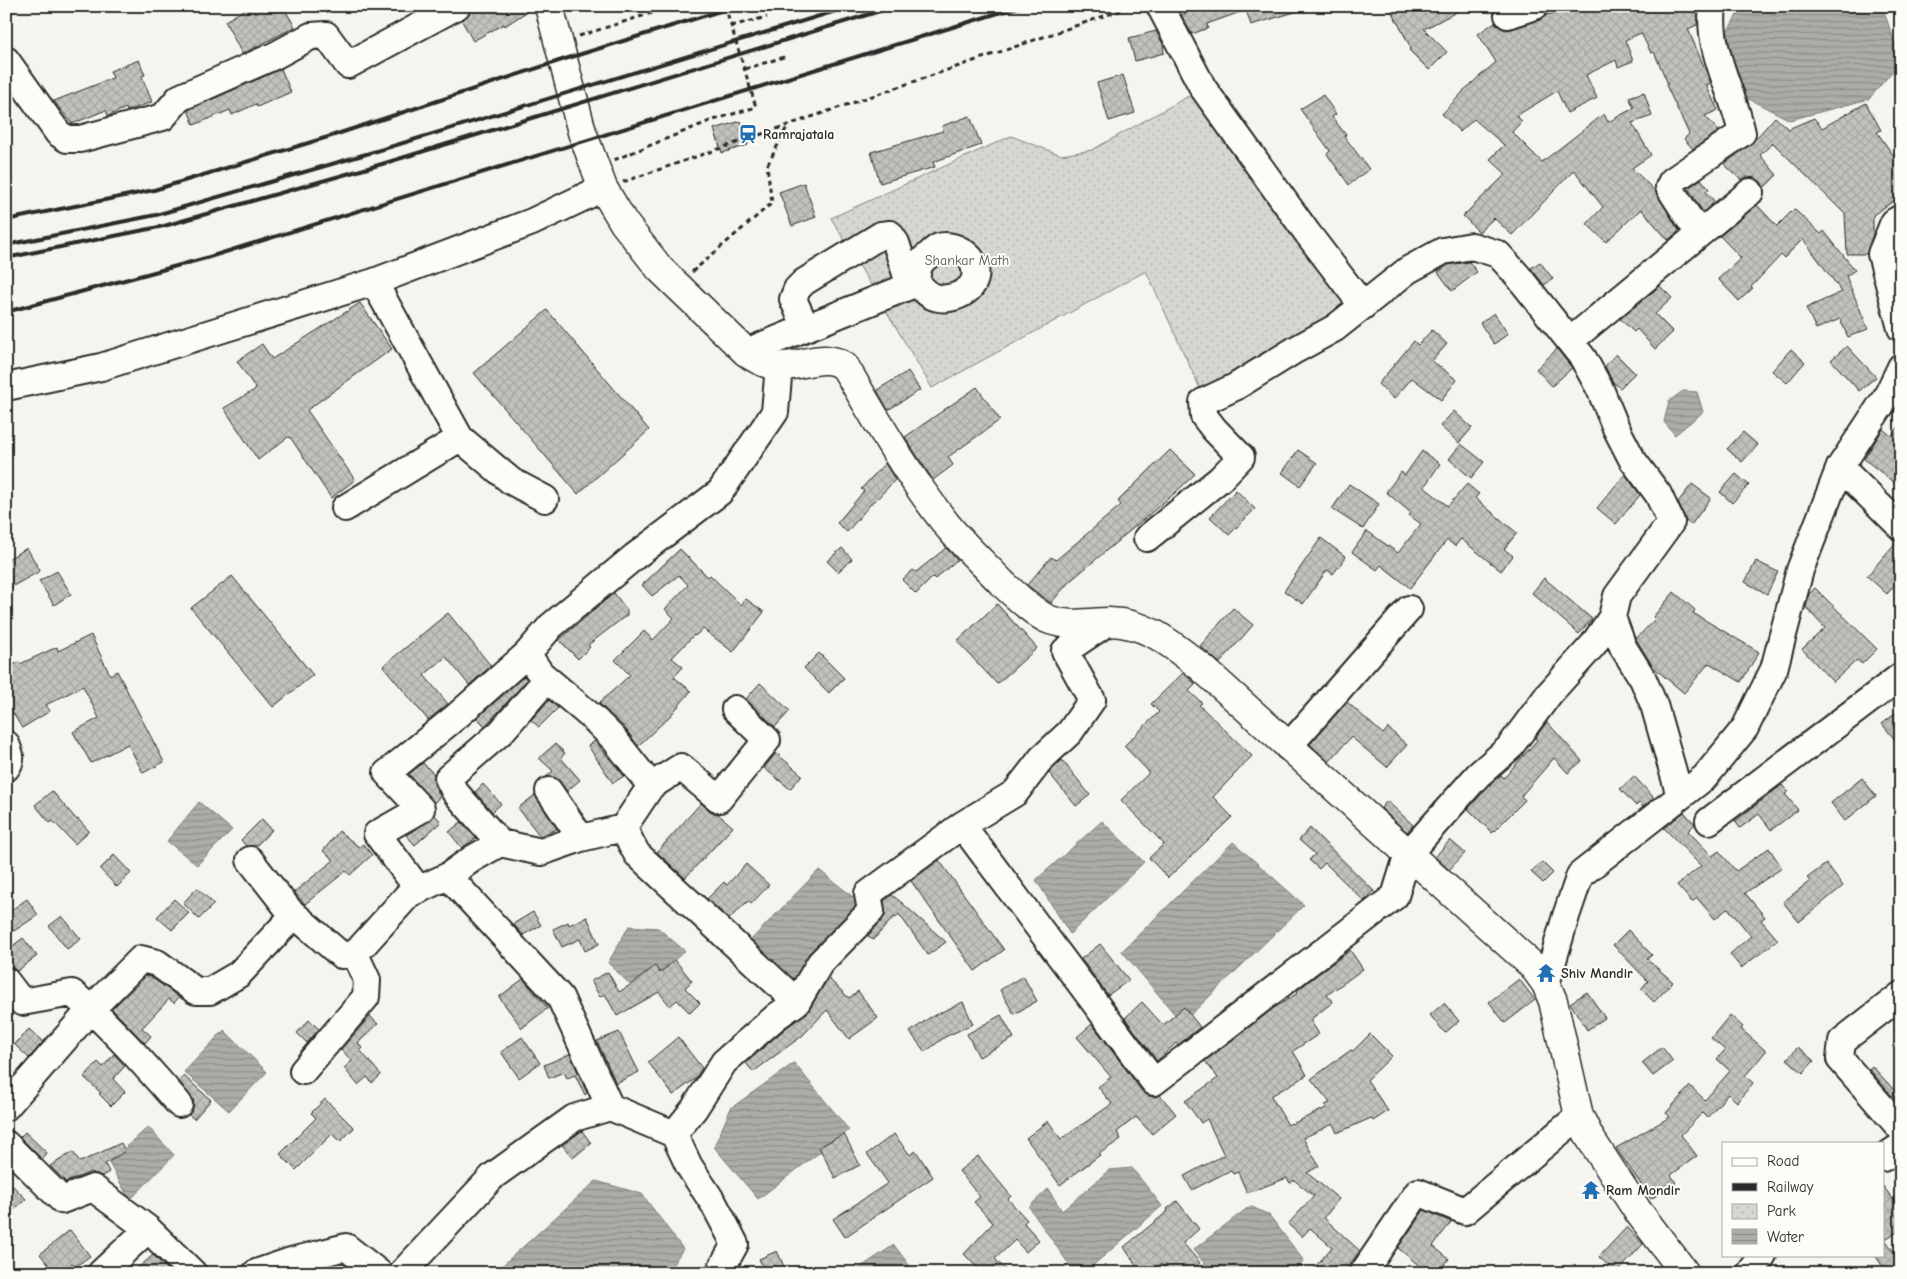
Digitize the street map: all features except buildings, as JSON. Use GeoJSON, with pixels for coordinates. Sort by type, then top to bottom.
{"type":"FeatureCollection","features":[{"type":"Feature","properties":{"kind":"main road"},"geometry":{"type":"LineString","coordinates":[[549,6],[559,42],[563,66],[582,132],[599,178],[624,223],[660,269],[746,352],[756,359],[779,366],[825,360],[838,361],[845,367],[902,463],[948,526],[1017,597],[1048,620],[1069,625],[1108,622],[1124,623],[1144,628],[1162,637],[1202,668],[1520,954],[1546,984],[1553,1001],[1579,1116],[1590,1138],[1637,1210],[1685,1273]]}},
{"type":"Feature","properties":{"kind":"street"},"geometry":{"type":"LineString","coordinates":[[6,60],[58,134],[67,139],[80,139],[163,117],[179,98],[274,56],[311,36],[326,35],[348,65],[457,6]]}},
{"type":"Feature","properties":{"kind":"street"},"geometry":{"type":"LineString","coordinates":[[1160,6],[1204,88],[1362,306]]}},
{"type":"Feature","properties":{"kind":"street"},"geometry":{"type":"LineString","coordinates":[[1508,15],[1535,6]]}},
{"type":"Feature","properties":{"kind":"street"},"geometry":{"type":"LineString","coordinates":[[1699,234],[1669,187],[1672,181],[1742,133],[1713,43],[1712,6]]}},
{"type":"Feature","properties":{"kind":"street"},"geometry":{"type":"LineString","coordinates":[[6,387],[101,367],[374,282],[532,222],[599,178]]}},
{"type":"Feature","properties":{"kind":"street"},"geometry":{"type":"LineString","coordinates":[[1570,341],[1750,192]]}},
{"type":"Feature","properties":{"kind":"street"},"geometry":{"type":"LineString","coordinates":[[1901,218],[1894,222],[1881,254],[1901,328]]}},
{"type":"Feature","properties":{"kind":"street"},"geometry":{"type":"LineString","coordinates":[[746,352],[806,328],[913,285],[896,243],[890,234],[881,235],[804,282],[797,289],[793,299],[806,328]]}},
{"type":"Feature","properties":{"kind":"street"},"geometry":{"type":"LineString","coordinates":[[962,825],[1154,1082],[1395,896],[1408,854],[1478,775],[1509,748],[1549,694],[1593,645],[1612,618],[1618,596],[1671,522],[1658,494],[1632,460],[1600,389],[1583,358],[1518,276],[1498,254],[1472,246],[1443,252],[1408,270],[1335,328],[1235,387],[1203,402],[1204,416],[1241,457],[1220,479],[1147,538]]}},
{"type":"Feature","properties":{"kind":"street"},"geometry":{"type":"LineString","coordinates":[[374,282],[460,438],[511,481],[544,499]]}},
{"type":"Feature","properties":{"kind":"street"},"geometry":{"type":"LineString","coordinates":[[419,890],[377,834],[421,809],[387,773],[458,715],[527,654],[550,626],[720,492],[774,412],[779,366]]}},
{"type":"Feature","properties":{"kind":"street"},"geometry":{"type":"LineString","coordinates":[[1546,984],[1580,875],[1704,777],[1745,728],[1774,668],[1800,570],[1840,467],[1887,396],[1901,367]]}},
{"type":"Feature","properties":{"kind":"street"},"geometry":{"type":"LineString","coordinates":[[345,508],[460,438]]}},
{"type":"Feature","properties":{"kind":"street"},"geometry":{"type":"LineString","coordinates":[[1840,467],[1901,527]]}},
{"type":"Feature","properties":{"kind":"street"},"geometry":{"type":"LineString","coordinates":[[1288,747],[1409,609]]}},
{"type":"Feature","properties":{"kind":"street"},"geometry":{"type":"LineString","coordinates":[[1612,618],[1623,647],[1643,679],[1654,705],[1680,796]]}},
{"type":"Feature","properties":{"kind":"street"},"geometry":{"type":"LineString","coordinates":[[674,1134],[694,1109],[724,1062],[777,1016],[797,1002],[820,963],[871,911],[868,894],[962,825],[1015,793],[1042,758],[1070,732],[1092,700],[1065,651],[1108,622]]}},
{"type":"Feature","properties":{"kind":"street"},"geometry":{"type":"LineString","coordinates":[[527,654],[541,674],[593,718],[614,739],[651,786]]}},
{"type":"Feature","properties":{"kind":"street"},"geometry":{"type":"LineString","coordinates":[[1708,821],[1901,676]]}},
{"type":"Feature","properties":{"kind":"street"},"geometry":{"type":"LineString","coordinates":[[548,679],[500,732],[448,778],[456,792],[500,843],[541,852],[581,838],[623,828],[651,786],[681,767],[719,799],[766,740],[735,709]]}},
{"type":"Feature","properties":{"kind":"street"},"geometry":{"type":"LineString","coordinates":[[6,744],[11,754],[10,762],[6,768]]}},
{"type":"Feature","properties":{"kind":"street"},"geometry":{"type":"LineString","coordinates":[[549,791],[581,838]]}},
{"type":"Feature","properties":{"kind":"street"},"geometry":{"type":"LineString","coordinates":[[623,828],[637,854],[797,1002]]}},
{"type":"Feature","properties":{"kind":"street"},"geometry":{"type":"LineString","coordinates":[[250,860],[294,914],[341,955],[355,954],[409,894],[448,876],[500,843]]}},
{"type":"Feature","properties":{"kind":"street"},"geometry":{"type":"LineString","coordinates":[[448,876],[560,997],[610,1106],[674,1134],[689,1166],[714,1204],[736,1244],[719,1273]]}},
{"type":"Feature","properties":{"kind":"street"},"geometry":{"type":"LineString","coordinates":[[6,1107],[91,1009],[141,959],[157,963],[196,991],[210,991],[239,974],[294,914]]}},
{"type":"Feature","properties":{"kind":"street"},"geometry":{"type":"LineString","coordinates":[[303,1071],[366,997],[367,980],[355,954]]}},
{"type":"Feature","properties":{"kind":"street"},"geometry":{"type":"LineString","coordinates":[[6,981],[22,1002],[72,993],[91,1009],[179,1104]]}},
{"type":"Feature","properties":{"kind":"street"},"geometry":{"type":"LineString","coordinates":[[1901,995],[1842,1041],[1840,1059],[1901,1129]]}},
{"type":"Feature","properties":{"kind":"street"},"geometry":{"type":"LineString","coordinates":[[402,1273],[493,1176],[574,1118],[610,1106]]}},
{"type":"Feature","properties":{"kind":"street"},"geometry":{"type":"LineString","coordinates":[[1363,1273],[1418,1192],[1465,1211],[1579,1116]]}},
{"type":"Feature","properties":{"kind":"street"},"geometry":{"type":"LineString","coordinates":[[6,1144],[62,1200],[93,1188],[148,1229],[193,1273]]}},
{"type":"Feature","properties":{"kind":"street"},"geometry":{"type":"LineString","coordinates":[[1884,1157],[1901,1146]]}},
{"type":"Feature","properties":{"kind":"street"},"geometry":{"type":"LineString","coordinates":[[101,1273],[148,1229]]}},
{"type":"Feature","properties":{"kind":"street"},"geometry":{"type":"LineString","coordinates":[[256,1273],[292,1261],[346,1247],[379,1273]]}},
{"type":"Feature","properties":{"kind":"street"},"geometry":{"type":"LineString","coordinates":[[1750,1273],[1762,1256]]}},
{"type":"Feature","properties":{"kind":"path"},"geometry":{"type":"LineString","coordinates":[[559,42],[674,6]]}},
{"type":"Feature","properties":{"kind":"path"},"geometry":{"type":"LineString","coordinates":[[599,178],[710,121],[756,107],[725,6]]}},
{"type":"Feature","properties":{"kind":"path"},"geometry":{"type":"LineString","coordinates":[[599,178],[788,124],[1133,6]]}},
{"type":"Feature","properties":{"kind":"path"},"geometry":{"type":"LineString","coordinates":[[731,26],[767,17]]}},
{"type":"Feature","properties":{"kind":"path"},"geometry":{"type":"LineString","coordinates":[[744,69],[787,56]]}},
{"type":"Feature","properties":{"kind":"path"},"geometry":{"type":"LineString","coordinates":[[677,286],[772,203],[767,166],[788,124]]}},
{"type":"Feature","properties":{"kind":"green space","name":"Shankar Math"},"geometry":{"type":"Polygon","coordinates":[[[1203,88],[1359,305],[1203,395],[1146,271],[932,388],[831,218],[1011,136],[1061,155],[1092,150],[1203,88]]]}},
{"type":"Feature","properties":{"kind":"water"},"geometry":{"type":"Polygon","coordinates":[[[1742,6],[1882,6],[1901,61],[1869,99],[1790,120],[1735,92],[1725,36],[1742,6]]]}},
{"type":"Feature","properties":{"kind":"water"},"geometry":{"type":"Polygon","coordinates":[[[1683,391],[1697,392],[1703,412],[1675,435],[1664,422],[1669,401],[1683,391]]]}},
{"type":"Feature","properties":{"kind":"water"},"geometry":{"type":"Polygon","coordinates":[[[199,802],[232,830],[197,865],[167,841],[199,802]]]}},
{"type":"Feature","properties":{"kind":"water"},"geometry":{"type":"Polygon","coordinates":[[[1102,821],[1144,862],[1070,934],[1036,880],[1102,821]]]}},
{"type":"Feature","properties":{"kind":"water"},"geometry":{"type":"Polygon","coordinates":[[[1233,842],[1304,905],[1182,1023],[1122,951],[1233,842]]]}},
{"type":"Feature","properties":{"kind":"water"},"geometry":{"type":"Polygon","coordinates":[[[819,870],[871,911],[804,1002],[744,947],[819,870]]]}},
{"type":"Feature","properties":{"kind":"water"},"geometry":{"type":"Polygon","coordinates":[[[629,926],[658,928],[685,951],[637,991],[608,963],[629,926]]]}},
{"type":"Feature","properties":{"kind":"water"},"geometry":{"type":"Polygon","coordinates":[[[224,1030],[267,1072],[229,1111],[184,1072],[224,1030]]]}},
{"type":"Feature","properties":{"kind":"water"},"geometry":{"type":"Polygon","coordinates":[[[794,1063],[849,1130],[758,1199],[714,1147],[731,1108],[794,1063]]]}},
{"type":"Feature","properties":{"kind":"water"},"geometry":{"type":"Polygon","coordinates":[[[148,1127],[174,1155],[130,1200],[109,1163],[148,1127]]]}},
{"type":"Feature","properties":{"kind":"water"},"geometry":{"type":"Polygon","coordinates":[[[1132,1168],[1162,1206],[1084,1273],[1075,1273],[1029,1207],[1048,1189],[1062,1211],[1110,1170],[1132,1168]]]}},
{"type":"Feature","properties":{"kind":"water"},"geometry":{"type":"Polygon","coordinates":[[[596,1181],[642,1194],[683,1249],[667,1273],[494,1273],[596,1181]]]}},
{"type":"Feature","properties":{"kind":"water"},"geometry":{"type":"Polygon","coordinates":[[[1250,1206],[1269,1215],[1304,1261],[1290,1273],[1213,1273],[1193,1250],[1250,1206]]]}},
{"type":"Feature","properties":{"kind":"water"},"geometry":{"type":"Polygon","coordinates":[[[894,1245],[915,1273],[852,1273],[894,1245]]]}},
{"type":"Feature","properties":{"kind":"railway"},"geometry":{"type":"LineString","coordinates":[[6,220],[154,190],[328,137],[562,60],[736,6]]}},
{"type":"Feature","properties":{"kind":"railway"},"geometry":{"type":"LineString","coordinates":[[6,245],[156,215],[380,150],[852,6]]}},
{"type":"Feature","properties":{"kind":"railway"},"geometry":{"type":"LineString","coordinates":[[6,258],[164,226],[382,164],[896,6]]}},
{"type":"Feature","properties":{"kind":"railway"},"geometry":{"type":"LineString","coordinates":[[6,312],[206,258],[1021,6]]}},
{"type":"Feature","properties":{"kind":"place","name":"Ramrajatala"},"geometry":{"type":"Point","coordinates":[748,134]}},
{"type":"Feature","properties":{"kind":"place","name":"Shiv Mandir"},"geometry":{"type":"Point","coordinates":[1546,973]}},
{"type":"Feature","properties":{"kind":"place","name":"Ram Mondir"},"geometry":{"type":"Point","coordinates":[1591,1190]}}]}
